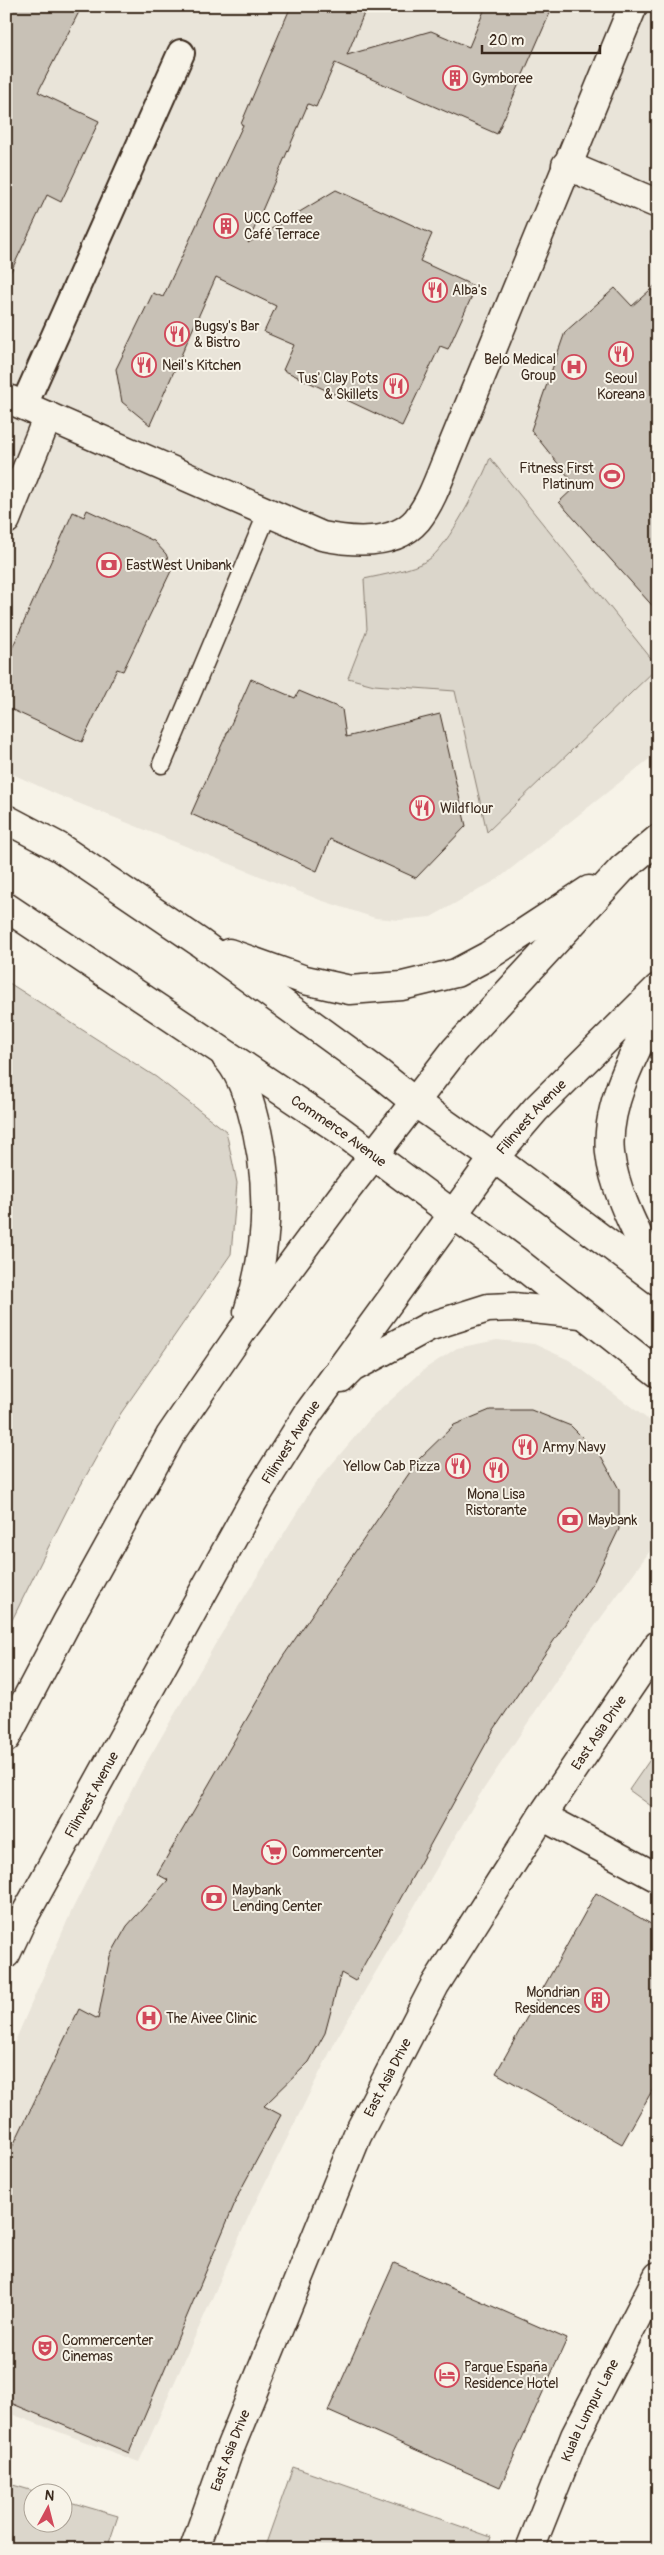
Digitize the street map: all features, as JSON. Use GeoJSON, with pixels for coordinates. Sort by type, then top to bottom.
{"type":"FeatureCollection","features":[{"type":"Feature","properties":{"kind":"main road"},"geometry":{"type":"LineString","coordinates":[[15,402],[322,536],[345,541],[385,538],[402,531],[416,520],[427,504],[633,6]]}},
{"type":"Feature","properties":{"kind":"main road"},"geometry":{"type":"LineString","coordinates":[[566,165],[658,204]]}},
{"type":"Feature","properties":{"kind":"main road"},"geometry":{"type":"LineString","coordinates":[[6,520],[48,416]]}},
{"type":"Feature","properties":{"kind":"main road"},"geometry":{"type":"LineString","coordinates":[[6,819],[59,847],[199,942],[379,1072],[416,1103],[658,1279]]}},
{"type":"Feature","properties":{"kind":"main road"},"geometry":{"type":"LineString","coordinates":[[199,942],[306,980],[350,990],[402,986],[456,973],[488,956],[622,869],[658,839]]}},
{"type":"Feature","properties":{"kind":"main road"},"geometry":{"type":"LineString","coordinates":[[6,1738],[67,1622],[170,1436],[242,1331],[373,1156],[456,1050],[622,869]]}},
{"type":"Feature","properties":{"kind":"main road","name":"Commerce Avenue"},"geometry":{"type":"LineString","coordinates":[[6,906],[337,1128],[452,1213],[658,1373]]}},
{"type":"Feature","properties":{"kind":"main road","name":"Filinvest Avenue"},"geometry":{"type":"LineString","coordinates":[[6,1954],[21,1922],[169,1650],[255,1498],[309,1412],[452,1213],[494,1158],[536,1110],[658,988]]}},
{"type":"Feature","properties":{"kind":"main road"},"geometry":{"type":"LineString","coordinates":[[658,1006],[633,1056],[620,1090],[613,1120],[610,1153],[618,1186],[658,1279]]}},
{"type":"Feature","properties":{"kind":"main road"},"geometry":{"type":"LineString","coordinates":[[212,1044],[234,1064],[248,1098],[258,1134],[264,1170],[266,1210],[263,1251],[255,1291],[242,1331]]}},
{"type":"Feature","properties":{"kind":"main road"},"geometry":{"type":"LineString","coordinates":[[309,1412],[352,1368],[428,1327],[488,1308],[513,1307],[581,1314]]}},
{"type":"Feature","properties":{"kind":"main road","name":"East Asia Drive"},"geometry":{"type":"LineString","coordinates":[[194,2549],[228,2453],[357,2136],[435,1984],[542,1816],[658,1645]]}},
{"type":"Feature","properties":{"kind":"main road"},"geometry":{"type":"LineString","coordinates":[[542,1816],[658,1878]]}},
{"type":"Feature","properties":{"kind":"main road","name":"Kuala Lumpur Lane"},"geometry":{"type":"LineString","coordinates":[[530,2549],[575,2436],[658,2276]]}},
{"type":"Feature","properties":{"kind":"street"},"geometry":{"type":"LineString","coordinates":[[15,402],[181,53]]}},
{"type":"Feature","properties":{"kind":"lane"},"geometry":{"type":"LineString","coordinates":[[162,764],[268,512]]}},
{"type":"Feature","properties":{"kind":"shaded area"},"geometry":{"type":"Polygon","coordinates":[[[6,6],[658,6],[658,752],[498,879],[431,917],[399,920],[375,918],[320,900],[58,795],[6,771],[6,6]]]}},
{"type":"Feature","properties":{"kind":"shaded area"},"geometry":{"type":"Polygon","coordinates":[[[490,458],[658,667],[487,832],[455,691],[374,685],[348,678],[367,629],[364,579],[414,567],[428,560],[436,553],[454,529],[480,482],[490,458]]]}},
{"type":"Feature","properties":{"kind":"shaded area"},"geometry":{"type":"Polygon","coordinates":[[[6,981],[156,1077],[226,1131],[237,1183],[231,1254],[121,1413],[67,1510],[6,1632],[6,981]]]}},
{"type":"Feature","properties":{"kind":"shaded area","name":"Commercenter"},"geometry":{"type":"Polygon","coordinates":[[[497,1340],[534,1344],[569,1360],[658,1427],[658,1540],[567,1664],[479,1796],[337,2038],[251,2211],[139,2462],[6,2412],[6,2062],[72,1910],[141,1772],[217,1641],[314,1485],[370,1419],[426,1368],[457,1348],[497,1340]]]}},
{"type":"Feature","properties":{"kind":"shaded area"},"geometry":{"type":"Polygon","coordinates":[[[658,1748],[658,1811],[629,1790],[658,1748]]]}},
{"type":"Feature","properties":{"kind":"shaded area"},"geometry":{"type":"Polygon","coordinates":[[[293,2467],[491,2537],[487,2549],[264,2549],[293,2467]]]}},
{"type":"Feature","properties":{"kind":"shaded area"},"geometry":{"type":"Polygon","coordinates":[[[6,2483],[22,2488],[22,2532],[72,2532],[72,2503],[118,2516],[107,2549],[6,2549],[6,2483]]]}},
{"type":"Feature","properties":{"kind":"building"},"geometry":{"type":"Polygon","coordinates":[[[6,6],[82,6],[38,92],[99,121],[61,202],[47,195],[6,282],[6,6]]]}},
{"type":"Feature","properties":{"kind":"building"},"geometry":{"type":"Polygon","coordinates":[[[291,6],[367,6],[347,55],[431,31],[469,47],[486,6],[553,6],[497,134],[335,63],[316,107],[308,104],[248,243],[336,190],[432,234],[420,261],[476,287],[448,349],[440,346],[402,426],[283,370],[294,345],[264,332],[276,306],[216,277],[150,425],[122,402],[116,369],[153,293],[163,297],[243,125],[241,124],[291,6]]]}},
{"type":"Feature","properties":{"kind":"building"},"geometry":{"type":"Polygon","coordinates":[[[658,283],[658,612],[559,502],[576,486],[531,430],[565,332],[615,288],[632,306],[658,283]]]}},
{"type":"Feature","properties":{"kind":"building"},"geometry":{"type":"Polygon","coordinates":[[[87,510],[154,541],[166,554],[172,569],[123,671],[117,669],[82,742],[6,707],[6,662],[73,512],[84,517],[87,510]]]}},
{"type":"Feature","properties":{"kind":"building"},"geometry":{"type":"Polygon","coordinates":[[[251,679],[295,698],[299,691],[342,709],[346,737],[440,714],[466,826],[416,878],[330,839],[317,871],[191,814],[251,679]]]}},
{"type":"Feature","properties":{"kind":"building","name":"Commercenter"},"geometry":{"type":"Polygon","coordinates":[[[490,1410],[531,1410],[571,1426],[601,1456],[619,1489],[619,1529],[594,1581],[493,1731],[355,1981],[341,1973],[325,2033],[309,2062],[264,2106],[281,2115],[240,2191],[129,2453],[6,2401],[6,2160],[79,2009],[98,2019],[110,1956],[127,1926],[168,1880],[157,1874],[282,1658],[419,1459],[454,1425],[490,1410]]]}},
{"type":"Feature","properties":{"kind":"building","name":"Mondrian Residences"},"geometry":{"type":"Polygon","coordinates":[[[596,1893],[658,1928],[658,2080],[622,2144],[496,2073],[596,1893]]]}},
{"type":"Feature","properties":{"kind":"building","name":"Parque España Residence Hotel"},"geometry":{"type":"Polygon","coordinates":[[[394,2263],[567,2339],[500,2487],[328,2411],[394,2263]]]}},
{"type":"Feature","properties":{"kind":"place","name":"Gymboree"},"geometry":{"type":"Point","coordinates":[455,78]}},
{"type":"Feature","properties":{"kind":"place","name":"UCC Coffee Café Terrace"},"geometry":{"type":"Point","coordinates":[226,226]}},
{"type":"Feature","properties":{"kind":"place","name":"Alba's"},"geometry":{"type":"Point","coordinates":[435,290]}},
{"type":"Feature","properties":{"kind":"place","name":"Bugsy's Bar & Bistro"},"geometry":{"type":"Point","coordinates":[177,334]}},
{"type":"Feature","properties":{"kind":"place","name":"Seoul Koreana"},"geometry":{"type":"Point","coordinates":[621,354]}},
{"type":"Feature","properties":{"kind":"place","name":"Neil's Kitchen"},"geometry":{"type":"Point","coordinates":[144,365]}},
{"type":"Feature","properties":{"kind":"place","name":"Belo Medical Group"},"geometry":{"type":"Point","coordinates":[574,367]}},
{"type":"Feature","properties":{"kind":"place","name":"Tus' Clay Pots & Skillets"},"geometry":{"type":"Point","coordinates":[396,386]}},
{"type":"Feature","properties":{"kind":"place","name":"Fitness First Platinum"},"geometry":{"type":"Point","coordinates":[612,476]}},
{"type":"Feature","properties":{"kind":"place","name":"EastWest Unibank"},"geometry":{"type":"Point","coordinates":[109,565]}},
{"type":"Feature","properties":{"kind":"place","name":"Wildflour"},"geometry":{"type":"Point","coordinates":[422,808]}},
{"type":"Feature","properties":{"kind":"place","name":"Army Navy"},"geometry":{"type":"Point","coordinates":[525,1447]}},
{"type":"Feature","properties":{"kind":"place","name":"Yellow Cab Pizza"},"geometry":{"type":"Point","coordinates":[458,1466]}},
{"type":"Feature","properties":{"kind":"place","name":"Mona Lisa Ristorante"},"geometry":{"type":"Point","coordinates":[496,1470]}},
{"type":"Feature","properties":{"kind":"place","name":"Maybank"},"geometry":{"type":"Point","coordinates":[570,1520]}},
{"type":"Feature","properties":{"kind":"place","name":"Commercenter"},"geometry":{"type":"Point","coordinates":[274,1852]}},
{"type":"Feature","properties":{"kind":"place","name":"Maybank Lending Center"},"geometry":{"type":"Point","coordinates":[214,1898]}},
{"type":"Feature","properties":{"kind":"place","name":"Mondrian Residences"},"geometry":{"type":"Point","coordinates":[597,2000]}},
{"type":"Feature","properties":{"kind":"place","name":"The Aivee Clinic"},"geometry":{"type":"Point","coordinates":[149,2018]}},
{"type":"Feature","properties":{"kind":"place","name":"Commercenter Cinemas"},"geometry":{"type":"Point","coordinates":[45,2348]}},
{"type":"Feature","properties":{"kind":"place","name":"Parque España Residence Hotel"},"geometry":{"type":"Point","coordinates":[447,2375]}}]}
